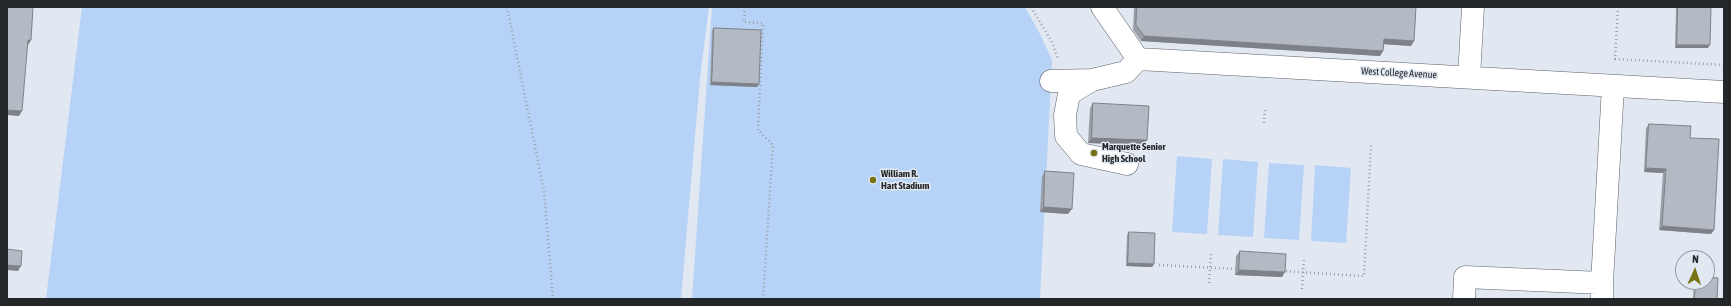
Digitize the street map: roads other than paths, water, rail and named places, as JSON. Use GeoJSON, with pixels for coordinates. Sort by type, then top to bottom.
{"type":"FeatureCollection","features":[{"type":"Feature","properties":{"kind":"street"},"geometry":{"type":"LineString","coordinates":[[1102,7],[1138,59],[1126,72],[1092,80],[1069,94],[1066,115],[1066,136],[1081,154],[1126,164]]}},
{"type":"Feature","properties":{"kind":"street"},"geometry":{"type":"LineString","coordinates":[[1122,35],[1123,7]]}},
{"type":"Feature","properties":{"kind":"street"},"geometry":{"type":"LineString","coordinates":[[1469,77],[1473,7]]}},
{"type":"Feature","properties":{"kind":"street","name":"West College Avenue"},"geometry":{"type":"LineString","coordinates":[[1138,59],[1724,92]]}},
{"type":"Feature","properties":{"kind":"street"},"geometry":{"type":"LineString","coordinates":[[1056,73],[1092,80]]}},
{"type":"Feature","properties":{"kind":"street"},"geometry":{"type":"LineString","coordinates":[[1464,299],[1466,277],[1602,291],[1613,86]]}},
{"type":"Feature","properties":{"kind":"place","name":"Marquette Senior High School"},"geometry":{"type":"Point","coordinates":[1094,153]}},
{"type":"Feature","properties":{"kind":"place","name":"William R. Hart Stadium"},"geometry":{"type":"Point","coordinates":[873,180]}}]}
